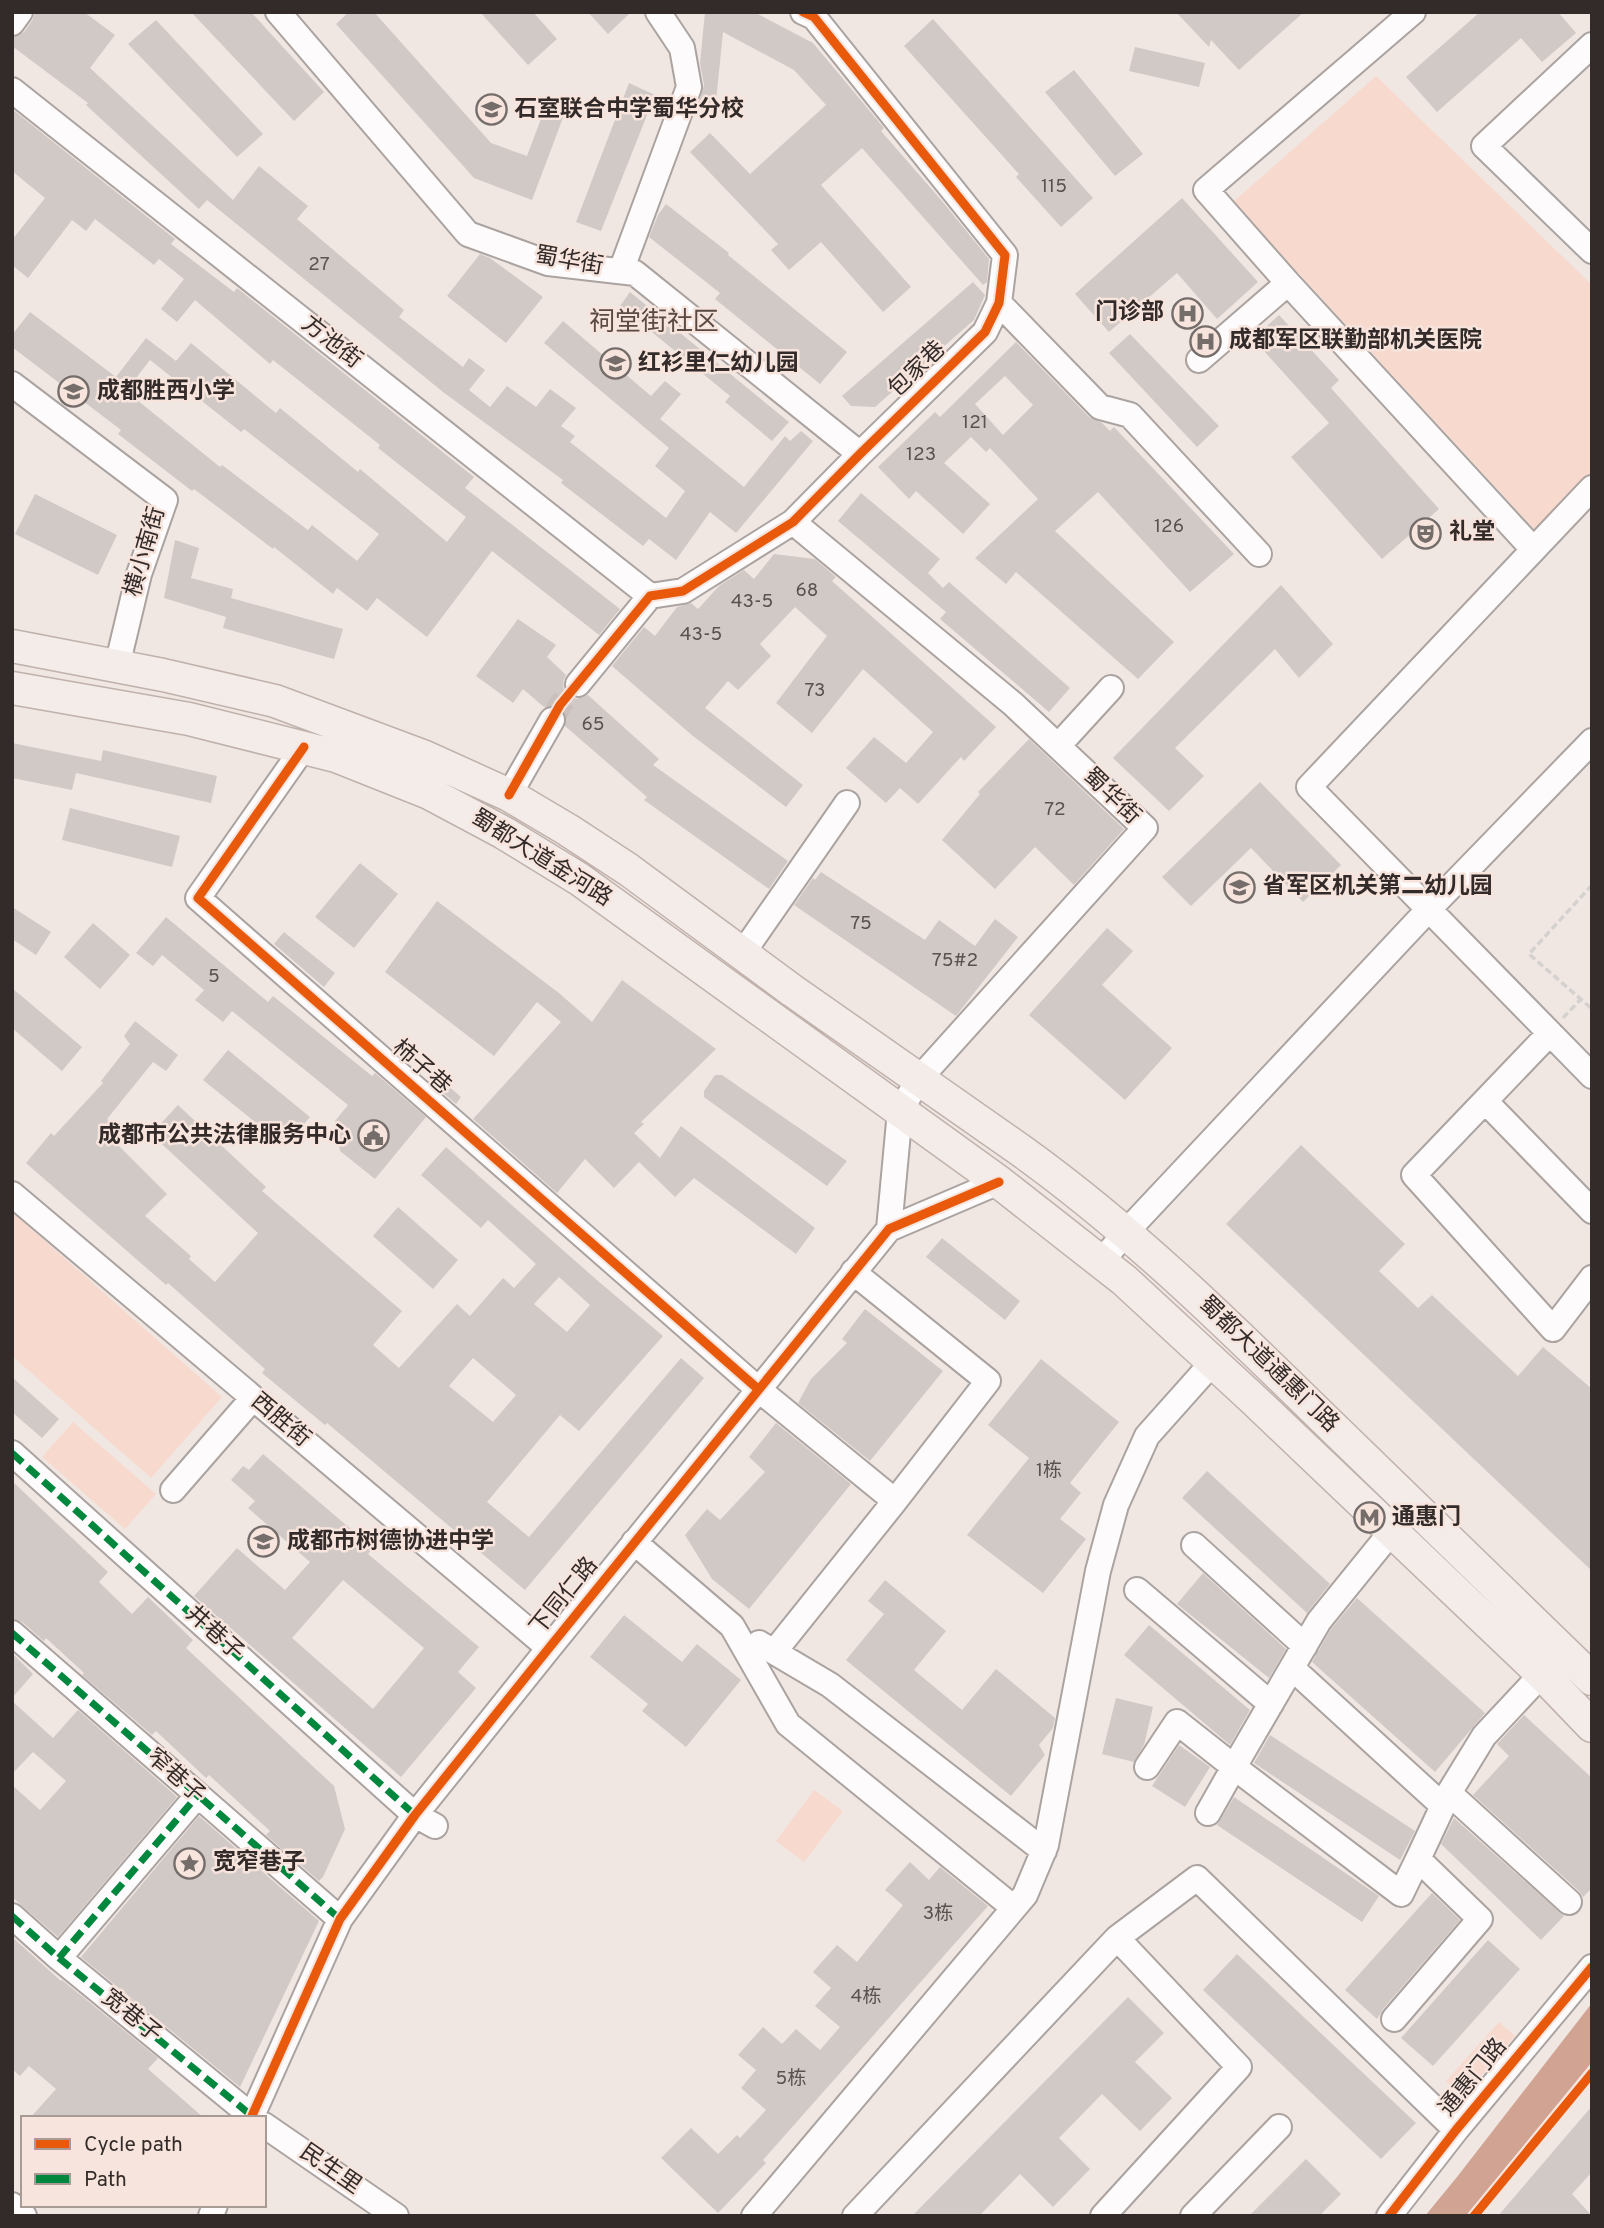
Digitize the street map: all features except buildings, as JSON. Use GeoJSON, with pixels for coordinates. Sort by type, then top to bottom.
{"type":"FeatureCollection","features":[{"type":"Feature","properties":{"kind":"main road","name":"蜀都大道金河路"},"geometry":{"type":"LineString","coordinates":[[12,646],[275,701],[412,752],[509,795],[629,870],[919,1079]]}},
{"type":"Feature","properties":{"kind":"main road","name":"蜀都大道金河路"},"geometry":{"type":"LineString","coordinates":[[12,688],[189,719],[304,747],[335,756],[429,793],[504,832],[579,878],[999,1182]]}},
{"type":"Feature","properties":{"kind":"main road","name":"蜀都大道通惠门路"},"geometry":{"type":"LineString","coordinates":[[919,1079],[1060,1178],[1126,1233],[1216,1314],[1592,1679]]}},
{"type":"Feature","properties":{"kind":"main road"},"geometry":{"type":"LineString","coordinates":[[900,1111],[1023,1152]]}},
{"type":"Feature","properties":{"kind":"main road","name":"蜀都大道通惠门路"},"geometry":{"type":"LineString","coordinates":[[999,1182],[1124,1280],[1392,1531],[1542,1674],[1592,1726]]}},
{"type":"Feature","properties":{"kind":"street"},"geometry":{"type":"LineString","coordinates":[[12,23],[20,12]]}},
{"type":"Feature","properties":{"kind":"street","name":"蜀华街"},"geometry":{"type":"LineString","coordinates":[[278,12],[468,234],[548,263],[635,273],[860,454]]}},
{"type":"Feature","properties":{"kind":"street"},"geometry":{"type":"LineString","coordinates":[[621,271],[689,87],[682,48],[658,12]]}},
{"type":"Feature","properties":{"kind":"street","name":"包家巷"},"geometry":{"type":"LineString","coordinates":[[650,596],[683,591],[793,522],[985,332],[999,303],[1004,255],[814,17],[803,12]]}},
{"type":"Feature","properties":{"kind":"street"},"geometry":{"type":"LineString","coordinates":[[1413,12],[1206,190],[1533,549]]}},
{"type":"Feature","properties":{"kind":"street"},"geometry":{"type":"LineString","coordinates":[[1592,46],[1484,146],[1592,251]]}},
{"type":"Feature","properties":{"kind":"street","name":"方池街"},"geometry":{"type":"LineString","coordinates":[[12,90],[650,596]]}},
{"type":"Feature","properties":{"kind":"street"},"geometry":{"type":"LineString","coordinates":[[1199,360],[1288,283]]}},
{"type":"Feature","properties":{"kind":"street"},"geometry":{"type":"LineString","coordinates":[[999,303],[1100,407],[1130,415],[1259,554]]}},
{"type":"Feature","properties":{"kind":"street","name":"横小南街"},"geometry":{"type":"LineString","coordinates":[[12,384],[165,500],[139,574],[117,666]]}},
{"type":"Feature","properties":{"kind":"street"},"geometry":{"type":"LineString","coordinates":[[1592,488],[1309,787],[1592,1076]]}},
{"type":"Feature","properties":{"kind":"street","name":"蜀华街"},"geometry":{"type":"LineString","coordinates":[[793,522],[1013,704],[1145,828],[919,1079],[900,1111]]}},
{"type":"Feature","properties":{"kind":"street"},"geometry":{"type":"LineString","coordinates":[[578,684],[650,596]]}},
{"type":"Feature","properties":{"kind":"street"},"geometry":{"type":"LineString","coordinates":[[1058,747],[1111,688]]}},
{"type":"Feature","properties":{"kind":"street"},"geometry":{"type":"LineString","coordinates":[[509,795],[552,720]]}},
{"type":"Feature","properties":{"kind":"street"},"geometry":{"type":"LineString","coordinates":[[1101,1262],[1429,909],[1592,741]]}},
{"type":"Feature","properties":{"kind":"street","name":"柿子巷"},"geometry":{"type":"LineString","coordinates":[[304,747],[198,898],[758,1389]]}},
{"type":"Feature","properties":{"kind":"street"},"geometry":{"type":"LineString","coordinates":[[742,954],[848,803]]}},
{"type":"Feature","properties":{"kind":"street"},"geometry":{"type":"LineString","coordinates":[[1550,1033],[1414,1175],[1553,1329],[1592,1278]]}},
{"type":"Feature","properties":{"kind":"street"},"geometry":{"type":"LineString","coordinates":[[1485,1101],[1592,1211]]}},
{"type":"Feature","properties":{"kind":"street"},"geometry":{"type":"LineString","coordinates":[[889,1228],[900,1111]]}},
{"type":"Feature","properties":{"kind":"street","name":"下同仁路"},"geometry":{"type":"LineString","coordinates":[[256,2116],[340,1919],[425,1821],[548,1648],[889,1228],[999,1182]]}},
{"type":"Feature","properties":{"kind":"street","name":"西胜街"},"geometry":{"type":"LineString","coordinates":[[12,1194],[548,1648]]}},
{"type":"Feature","properties":{"kind":"street"},"geometry":{"type":"LineString","coordinates":[[774,1652],[988,1381],[853,1272]]}},
{"type":"Feature","properties":{"kind":"street"},"geometry":{"type":"LineString","coordinates":[[754,2216],[1024,1895],[1044,1851],[1098,1571],[1116,1505],[1147,1436],[1213,1362]]}},
{"type":"Feature","properties":{"kind":"street"},"geometry":{"type":"LineString","coordinates":[[758,1389],[895,1501]]}},
{"type":"Feature","properties":{"kind":"street"},"geometry":{"type":"LineString","coordinates":[[173,1490],[253,1398]]}},
{"type":"Feature","properties":{"kind":"street","name":"井巷子"},"geometry":{"type":"LineString","coordinates":[[12,1453],[425,1821]]}},
{"type":"Feature","properties":{"kind":"street"},"geometry":{"type":"LineString","coordinates":[[1208,1813],[1320,1620],[1392,1531]]}},
{"type":"Feature","properties":{"kind":"street"},"geometry":{"type":"LineString","coordinates":[[634,1542],[732,1626],[831,1685],[1044,1851]]}},
{"type":"Feature","properties":{"kind":"street"},"geometry":{"type":"LineString","coordinates":[[1194,1545],[1304,1646]]}},
{"type":"Feature","properties":{"kind":"street"},"geometry":{"type":"LineString","coordinates":[[1137,1590],[1271,1704]]}},
{"type":"Feature","properties":{"kind":"street"},"geometry":{"type":"LineString","coordinates":[[732,1626],[788,1724],[1014,1908]]}},
{"type":"Feature","properties":{"kind":"street","name":"窄巷子"},"geometry":{"type":"LineString","coordinates":[[12,1633],[340,1919]]}},
{"type":"Feature","properties":{"kind":"street"},"geometry":{"type":"LineString","coordinates":[[1292,1668],[1569,1902]]}},
{"type":"Feature","properties":{"kind":"street"},"geometry":{"type":"LineString","coordinates":[[1147,1767],[1177,1722],[1401,1894],[1446,1800],[1484,1736],[1542,1674]]}},
{"type":"Feature","properties":{"kind":"street"},"geometry":{"type":"LineString","coordinates":[[59,1958],[197,1796]]}},
{"type":"Feature","properties":{"kind":"street"},"geometry":{"type":"LineString","coordinates":[[1394,2019],[1480,1919],[1418,1859]]}},
{"type":"Feature","properties":{"kind":"street"},"geometry":{"type":"LineString","coordinates":[[855,2216],[1117,1938],[1197,1878],[1456,2130]]}},
{"type":"Feature","properties":{"kind":"street","name":"宽巷子"},"geometry":{"type":"LineString","coordinates":[[12,1916],[251,2116]]}},
{"type":"Feature","properties":{"kind":"street"},"geometry":{"type":"LineString","coordinates":[[1103,2216],[1239,2067],[1117,1938]]}},
{"type":"Feature","properties":{"kind":"street","name":"通惠门路"},"geometry":{"type":"LineString","coordinates":[[1389,2216],[1456,2130],[1592,1967]]}},
{"type":"Feature","properties":{"kind":"street","name":"民生里"},"geometry":{"type":"LineString","coordinates":[[266,2127],[396,2216]]}},
{"type":"Feature","properties":{"kind":"street"},"geometry":{"type":"LineString","coordinates":[[1194,2216],[1279,2127]]}},
{"type":"Feature","properties":{"kind":"street"},"geometry":{"type":"LineString","coordinates":[[12,2205],[24,2216]]}},
{"type":"Feature","properties":{"kind":"path"},"geometry":{"type":"LineString","coordinates":[[1592,885],[1529,954],[1592,1009]]}},
{"type":"Feature","properties":{"kind":"path"},"geometry":{"type":"LineString","coordinates":[[1474,2216],[1592,2073]]}},
{"type":"Feature","properties":{"kind":"shaded area"},"geometry":{"type":"Polygon","coordinates":[[[1376,76],[1592,285],[1592,472],[1535,530],[1233,202],[1376,76]]]}},
{"type":"Feature","properties":{"kind":"shaded area"},"geometry":{"type":"Polygon","coordinates":[[[12,1212],[222,1397],[151,1478],[12,1356],[12,1212]]]}},
{"type":"Feature","properties":{"kind":"shaded area"},"geometry":{"type":"Polygon","coordinates":[[[73,1422],[156,1494],[125,1529],[42,1457],[73,1422]]]}},
{"type":"Feature","properties":{"kind":"shaded area"},"geometry":{"type":"Polygon","coordinates":[[[814,1790],[843,1811],[804,1862],[776,1841],[814,1790]]]}},
{"type":"Feature","properties":{"kind":"shaded area"},"geometry":{"type":"Polygon","coordinates":[[[1592,2003],[1592,2062],[1466,2216],[1425,2216],[1457,2177],[1592,2003]]]}},
{"type":"Feature","properties":{"kind":"shaded area"},"geometry":{"type":"Polygon","coordinates":[[[1499,2022],[1515,2036],[1463,2097],[1446,2081],[1499,2022]]]}},
{"type":"Feature","properties":{"kind":"tunnel"},"geometry":{"type":"LineString","coordinates":[[552,720],[560,705],[578,684]]}},
{"type":"Feature","properties":{"kind":"marked path"},"geometry":{"type":"LineString","coordinates":[[12,1453],[415,1815]]}},
{"type":"Feature","properties":{"kind":"marked path"},"geometry":{"type":"LineString","coordinates":[[12,1633],[340,1919]]}},
{"type":"Feature","properties":{"kind":"marked path"},"geometry":{"type":"LineString","coordinates":[[59,1958],[197,1796]]}},
{"type":"Feature","properties":{"kind":"marked path"},"geometry":{"type":"LineString","coordinates":[[12,1916],[59,1958],[252,2116]]}},
{"type":"Feature","properties":{"kind":"cycle path"},"geometry":{"type":"LineString","coordinates":[[509,795],[560,705],[650,596],[683,591],[793,522],[985,332],[999,303],[1005,255],[814,17],[803,12]]}},
{"type":"Feature","properties":{"kind":"cycle path"},"geometry":{"type":"LineString","coordinates":[[304,747],[198,898],[758,1389]]}},
{"type":"Feature","properties":{"kind":"cycle path"},"geometry":{"type":"LineString","coordinates":[[252,2116],[340,1919],[415,1815],[889,1229],[999,1182]]}},
{"type":"Feature","properties":{"kind":"cycle path"},"geometry":{"type":"LineString","coordinates":[[1389,2216],[1456,2130],[1592,1967]]}},
{"type":"Feature","properties":{"kind":"cycle path"},"geometry":{"type":"LineString","coordinates":[[1474,2216],[1592,2073]]}},
{"type":"Feature","properties":{"kind":"place","name":"石室联合中学蜀华分校"},"geometry":{"type":"Point","coordinates":[491,110]}},
{"type":"Feature","properties":{"kind":"place","name":"门诊部"},"geometry":{"type":"Point","coordinates":[1187,313]}},
{"type":"Feature","properties":{"kind":"place","name":"成都军区联勤部机关医院"},"geometry":{"type":"Point","coordinates":[1206,341]}},
{"type":"Feature","properties":{"kind":"place","name":"红衫里仁幼儿园"},"geometry":{"type":"Point","coordinates":[615,364]}},
{"type":"Feature","properties":{"kind":"place","name":"成都胜西小学"},"geometry":{"type":"Point","coordinates":[74,392]}},
{"type":"Feature","properties":{"kind":"place","name":"礼堂"},"geometry":{"type":"Point","coordinates":[1426,533]}},
{"type":"Feature","properties":{"kind":"place","name":"省军区机关第二幼儿园"},"geometry":{"type":"Point","coordinates":[1240,887]}},
{"type":"Feature","properties":{"kind":"place","name":"成都市公共法律服务中心"},"geometry":{"type":"Point","coordinates":[374,1136]}},
{"type":"Feature","properties":{"kind":"place","name":"通惠门"},"geometry":{"type":"Point","coordinates":[1369,1518]}},
{"type":"Feature","properties":{"kind":"place","name":"成都市树德协进中学"},"geometry":{"type":"Point","coordinates":[264,1542]}},
{"type":"Feature","properties":{"kind":"place","name":"宽窄巷子"},"geometry":{"type":"Point","coordinates":[190,1863]}},
{"type":"Feature","properties":{"kind":"district","name":"祠堂街社区"},"geometry":{"type":"Point","coordinates":[654,323]}}]}
